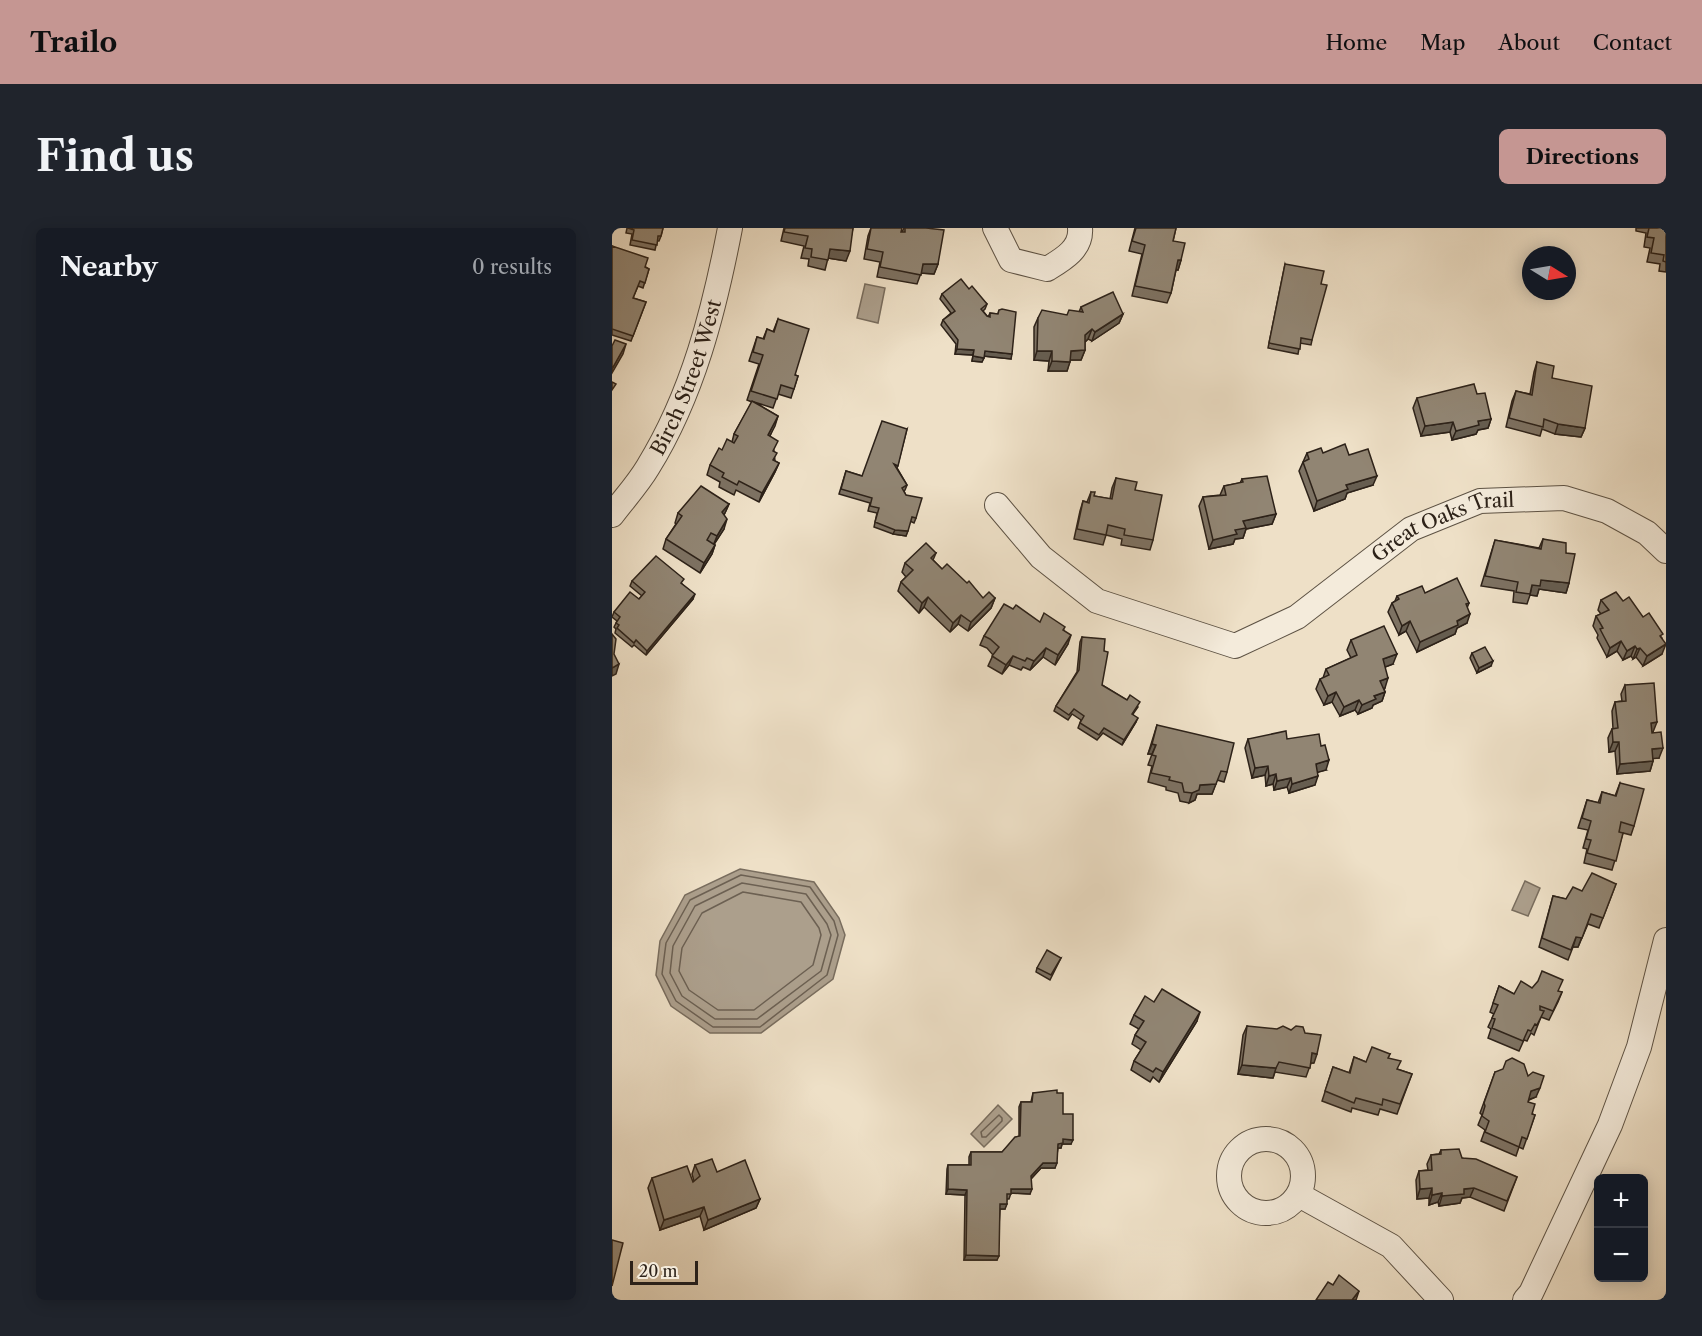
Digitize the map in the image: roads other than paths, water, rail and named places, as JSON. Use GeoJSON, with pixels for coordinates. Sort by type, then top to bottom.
{"type":"FeatureCollection","features":[{"type":"Feature","properties":{"kind":"street","name":"Birch Street West"},"geometry":{"type":"LineString","coordinates":[[612,515],[648,468],[689,387],[717,293],[730,228]]}},
{"type":"Feature","properties":{"kind":"street"},"geometry":{"type":"LineString","coordinates":[[995,228],[1011,260],[1047,269],[1071,253],[1081,232],[1080,228]]}},
{"type":"Feature","properties":{"kind":"street","name":"Great Oaks Trail"},"geometry":{"type":"LineString","coordinates":[[997,505],[1041,557],[1097,601],[1235,646],[1297,617],[1411,529],[1480,501],[1564,498],[1607,511],[1647,534],[1666,550]]}},
{"type":"Feature","properties":{"kind":"street"},"geometry":{"type":"LineString","coordinates":[[1525,1300],[1531,1293],[1610,1125],[1639,1047],[1666,940]]}},
{"type":"Feature","properties":{"kind":"street"},"geometry":{"type":"LineString","coordinates":[[1299,1195],[1390,1246],[1441,1300]]}},
{"type":"Feature","properties":{"kind":"water"},"geometry":{"type":"Polygon","coordinates":[[[865,284],[885,288],[878,323],[857,318],[865,284]]]}},
{"type":"Feature","properties":{"kind":"water"},"geometry":{"type":"Polygon","coordinates":[[[740,869],[814,882],[839,918],[845,935],[833,979],[761,1033],[710,1033],[671,1006],[656,975],[660,941],[685,895],[740,869]]]}},
{"type":"Feature","properties":{"kind":"water"},"geometry":{"type":"Polygon","coordinates":[[[1525,881],[1540,888],[1528,916],[1512,910],[1525,881]]]}},
{"type":"Feature","properties":{"kind":"water"},"geometry":{"type":"Polygon","coordinates":[[[998,1105],[1012,1119],[984,1147],[971,1134],[998,1105]]]}}]}
